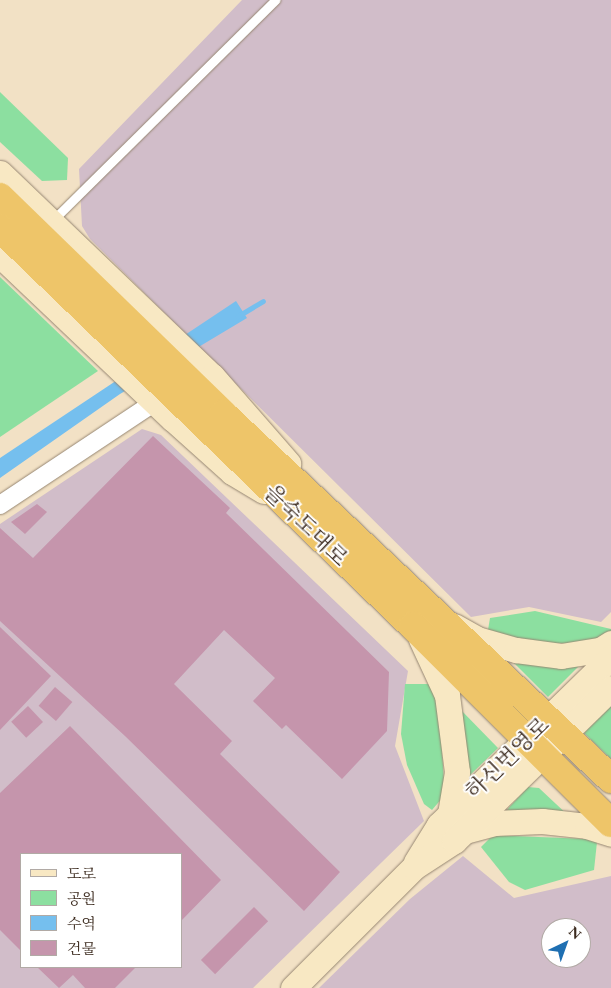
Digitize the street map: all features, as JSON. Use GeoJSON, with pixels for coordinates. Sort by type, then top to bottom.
{"type":"FeatureCollection","features":[{"type":"Feature","properties":{"kind":"highway","name":"을숙도대로"},"geometry":{"type":"LineString","coordinates":[[0,197],[293,496],[413,626],[611,823]]}},
{"type":"Feature","properties":{"kind":"highway","name":"을숙도대로"},"geometry":{"type":"LineString","coordinates":[[0,228],[293,496],[440,618],[557,726],[611,779]]}},
{"type":"Feature","properties":{"kind":"street"},"geometry":{"type":"LineString","coordinates":[[0,173],[212,376],[284,455],[293,496]]}},
{"type":"Feature","properties":{"kind":"street"},"geometry":{"type":"LineString","coordinates":[[0,255],[154,402],[232,472],[293,496]]}},
{"type":"Feature","properties":{"kind":"street"},"geometry":{"type":"LineString","coordinates":[[0,505],[154,402]]}},
{"type":"Feature","properties":{"kind":"street"},"geometry":{"type":"LineString","coordinates":[[440,618],[477,638],[516,650],[561,656],[600,650],[611,643]]}},
{"type":"Feature","properties":{"kind":"street"},"geometry":{"type":"LineString","coordinates":[[413,626],[435,664],[446,694],[457,772],[456,823],[542,821],[587,826],[611,834]]}},
{"type":"Feature","properties":{"kind":"street","name":"하신번영로"},"geometry":{"type":"LineString","coordinates":[[293,988],[414,866],[439,825],[456,823],[557,726],[611,657]]}},
{"type":"Feature","properties":{"kind":"street","name":"하신번영로"},"geometry":{"type":"LineString","coordinates":[[557,726],[611,688]]}},
{"type":"Feature","properties":{"kind":"lane"},"geometry":{"type":"LineString","coordinates":[[52,222],[275,0]]}},
{"type":"Feature","properties":{"kind":"shaded area"},"geometry":{"type":"Polygon","coordinates":[[[242,0],[611,0],[611,612],[601,622],[529,607],[471,617],[90,239],[82,226],[79,169],[242,0]]]}},
{"type":"Feature","properties":{"kind":"shaded area"},"geometry":{"type":"Polygon","coordinates":[[[142,429],[161,435],[408,671],[395,746],[424,821],[253,988],[0,988],[0,524],[142,429]]]}},
{"type":"Feature","properties":{"kind":"shaded area"},"geometry":{"type":"Polygon","coordinates":[[[463,856],[514,898],[611,876],[611,988],[319,988],[410,899],[463,856]]]}},
{"type":"Feature","properties":{"kind":"green space"},"geometry":{"type":"Polygon","coordinates":[[[0,92],[68,158],[67,180],[42,181],[0,142],[0,92]]]}},
{"type":"Feature","properties":{"kind":"green space"},"geometry":{"type":"Polygon","coordinates":[[[0,277],[98,371],[0,437],[0,277]]]}},
{"type":"Feature","properties":{"kind":"green space"},"geometry":{"type":"Polygon","coordinates":[[[535,611],[611,629],[611,634],[593,645],[517,641],[488,630],[490,618],[535,611]]]}},
{"type":"Feature","properties":{"kind":"green space"},"geometry":{"type":"Polygon","coordinates":[[[512,661],[581,664],[548,697],[512,661]]]}},
{"type":"Feature","properties":{"kind":"green space"},"geometry":{"type":"Polygon","coordinates":[[[405,684],[432,684],[440,715],[444,782],[443,797],[432,810],[424,804],[407,765],[401,734],[405,684]]]}},
{"type":"Feature","properties":{"kind":"green space"},"geometry":{"type":"Polygon","coordinates":[[[611,706],[611,759],[584,733],[611,706]]]}},
{"type":"Feature","properties":{"kind":"green space"},"geometry":{"type":"Polygon","coordinates":[[[459,708],[498,748],[465,780],[459,708]]]}},
{"type":"Feature","properties":{"kind":"green space"},"geometry":{"type":"Polygon","coordinates":[[[528,787],[539,788],[572,819],[503,814],[528,787]]]}},
{"type":"Feature","properties":{"kind":"green space"},"geometry":{"type":"Polygon","coordinates":[[[493,835],[588,839],[597,842],[594,870],[525,890],[509,882],[481,847],[493,835]]]}},
{"type":"Feature","properties":{"kind":"water"},"geometry":{"type":"Polygon","coordinates":[[[236,301],[247,318],[120,394],[0,478],[0,458],[236,301]]]}},
{"type":"Feature","properties":{"kind":"building"},"geometry":{"type":"Polygon","coordinates":[[[153,436],[230,508],[226,513],[389,672],[387,731],[342,779],[286,725],[282,729],[253,701],[275,678],[224,630],[174,684],[232,741],[220,754],[340,872],[304,911],[125,736],[0,621],[0,528],[33,558],[153,436]]]}},
{"type":"Feature","properties":{"kind":"building"},"geometry":{"type":"Polygon","coordinates":[[[37,504],[47,512],[25,534],[11,522],[37,504]]]}},
{"type":"Feature","properties":{"kind":"building"},"geometry":{"type":"Polygon","coordinates":[[[0,627],[51,676],[0,730],[0,627]]]}},
{"type":"Feature","properties":{"kind":"building"},"geometry":{"type":"Polygon","coordinates":[[[55,687],[72,702],[56,721],[39,706],[55,687]]]}},
{"type":"Feature","properties":{"kind":"building"},"geometry":{"type":"Polygon","coordinates":[[[28,706],[43,722],[26,738],[11,722],[28,706]]]}},
{"type":"Feature","properties":{"kind":"building"},"geometry":{"type":"Polygon","coordinates":[[[70,726],[221,880],[182,920],[182,853],[20,853],[20,950],[0,930],[0,793],[70,726]]]}},
{"type":"Feature","properties":{"kind":"building"},"geometry":{"type":"Polygon","coordinates":[[[254,907],[268,921],[215,974],[201,960],[254,907]]]}},
{"type":"Feature","properties":{"kind":"building"},"geometry":{"type":"Polygon","coordinates":[[[38,968],[135,968],[115,988],[85,988],[73,975],[59,988],[38,968]]]}},
{"type":"Feature","properties":{"kind":"waterway"},"geometry":{"type":"LineString","coordinates":[[238,316],[263,301]]}}]}
